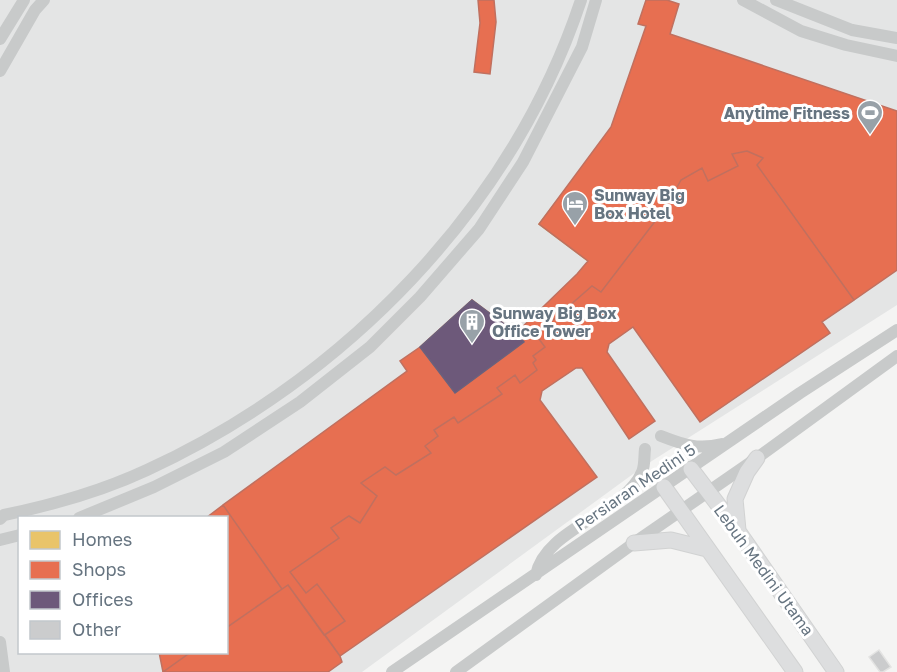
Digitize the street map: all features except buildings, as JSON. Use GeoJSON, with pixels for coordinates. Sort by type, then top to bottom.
{"type":"FeatureCollection","features":[{"type":"Feature","properties":{"kind":"main road"},"geometry":{"type":"LineString","coordinates":[[738,531],[735,498],[747,472],[757,458]]}},
{"type":"Feature","properties":{"kind":"main road","name":"Lebuh Medini Utama"},"geometry":{"type":"LineString","coordinates":[[691,469],[738,531],[837,672]]}},
{"type":"Feature","properties":{"kind":"main road","name":"Lebuh Medini Utama"},"geometry":{"type":"LineString","coordinates":[[664,487],[795,672]]}},
{"type":"Feature","properties":{"kind":"main road"},"geometry":{"type":"LineString","coordinates":[[634,543],[671,540],[707,549]]}},
{"type":"Feature","properties":{"kind":"street"},"geometry":{"type":"LineString","coordinates":[[0,39],[24,0]]}},
{"type":"Feature","properties":{"kind":"street"},"geometry":{"type":"LineString","coordinates":[[0,71],[35,10],[44,0]]}},
{"type":"Feature","properties":{"kind":"street"},"geometry":{"type":"LineString","coordinates":[[0,519],[4,515],[74,498],[146,471],[213,437],[288,387],[357,332],[407,285],[464,218],[506,156],[532,113],[568,37],[581,0]]}},
{"type":"Feature","properties":{"kind":"street"},"geometry":{"type":"LineString","coordinates":[[84,516],[154,487],[224,452],[300,402],[370,347],[420,297],[479,229],[523,162],[582,47],[596,0]]}},
{"type":"Feature","properties":{"kind":"street"},"geometry":{"type":"LineString","coordinates":[[743,0],[801,31],[846,45],[897,56]]}},
{"type":"Feature","properties":{"kind":"street"},"geometry":{"type":"LineString","coordinates":[[776,0],[852,30],[897,38]]}},
{"type":"Feature","properties":{"kind":"street","name":"Persiaran Medini 5"},"geometry":{"type":"LineString","coordinates":[[392,672],[800,393],[897,330]]}},
{"type":"Feature","properties":{"kind":"street"},"geometry":{"type":"LineString","coordinates":[[456,672],[897,356]]}},
{"type":"Feature","properties":{"kind":"street"},"geometry":{"type":"LineString","coordinates":[[661,436],[696,447],[707,448],[729,442]]}},
{"type":"Feature","properties":{"kind":"street"},"geometry":{"type":"LineString","coordinates":[[536,575],[538,563],[559,540],[633,486],[644,466],[645,449]]}},
{"type":"Feature","properties":{"kind":"street"},"geometry":{"type":"LineString","coordinates":[[0,537],[18,535]]}},
{"type":"Feature","properties":{"kind":"street"},"geometry":{"type":"LineString","coordinates":[[0,642],[4,672]]}},
{"type":"Feature","properties":{"kind":"shaded area"},"geometry":{"type":"Polygon","coordinates":[[[0,0],[897,0],[897,305],[644,466],[362,672],[0,672],[0,0]]]}},
{"type":"Feature","properties":{"kind":"place","name":"Anytime Fitness"},"geometry":{"type":"Point","coordinates":[870,136]}},
{"type":"Feature","properties":{"kind":"place","name":"Sunway Big Box Hotel"},"geometry":{"type":"Point","coordinates":[575,227]}},
{"type":"Feature","properties":{"kind":"place","name":"Sunway Big Box Office Tower"},"geometry":{"type":"Point","coordinates":[472,345]}}]}
